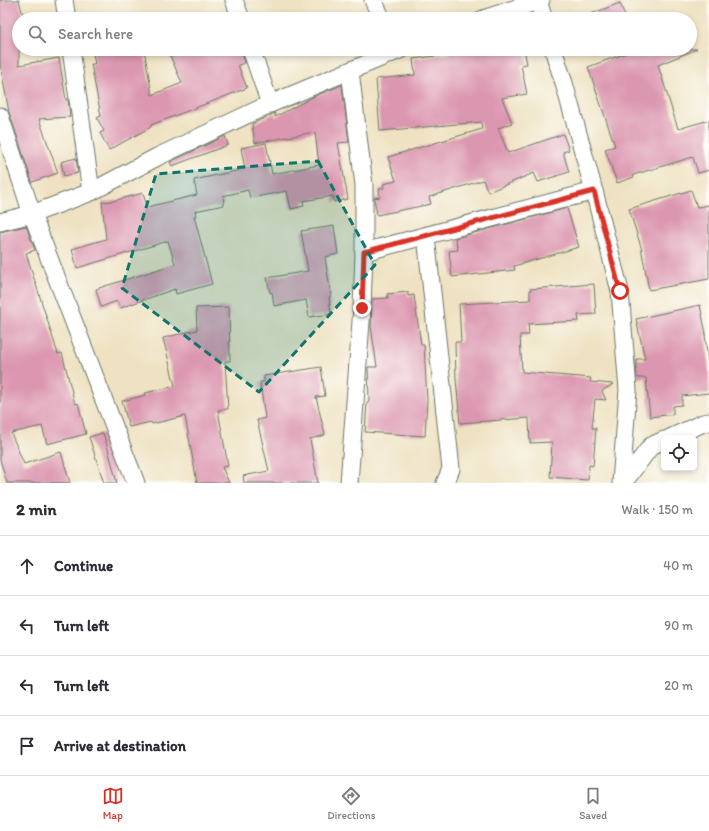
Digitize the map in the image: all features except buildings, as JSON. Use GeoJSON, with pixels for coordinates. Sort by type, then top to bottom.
{"type":"FeatureCollection","features":[{"type":"Feature","properties":{"kind":"street"},"geometry":{"type":"LineString","coordinates":[[64,0],[66,12]]}},
{"type":"Feature","properties":{"kind":"street"},"geometry":{"type":"LineString","coordinates":[[234,0],[238,12]]}},
{"type":"Feature","properties":{"kind":"street"},"geometry":{"type":"LineString","coordinates":[[373,0],[379,12]]}},
{"type":"Feature","properties":{"kind":"street"},"geometry":{"type":"LineString","coordinates":[[505,12],[539,1],[542,12]]}},
{"type":"Feature","properties":{"kind":"street"},"geometry":{"type":"LineString","coordinates":[[72,56],[91,192]]}},
{"type":"Feature","properties":{"kind":"street"},"geometry":{"type":"LineString","coordinates":[[253,56],[270,104]]}},
{"type":"Feature","properties":{"kind":"street"},"geometry":{"type":"LineString","coordinates":[[0,222],[32,214],[91,192],[157,157],[270,104],[384,56]]}},
{"type":"Feature","properties":{"kind":"street"},"geometry":{"type":"LineString","coordinates":[[555,56],[594,191],[620,291],[628,390],[622,483]]}},
{"type":"Feature","properties":{"kind":"street"},"geometry":{"type":"LineString","coordinates":[[349,483],[362,308],[364,252],[364,185],[350,71]]}},
{"type":"Feature","properties":{"kind":"street"},"geometry":{"type":"LineString","coordinates":[[0,116],[32,214],[136,483]]}},
{"type":"Feature","properties":{"kind":"street"},"geometry":{"type":"LineString","coordinates":[[364,252],[594,191]]}},
{"type":"Feature","properties":{"kind":"street"},"geometry":{"type":"LineString","coordinates":[[426,236],[450,469],[445,483]]}},
{"type":"Feature","properties":{"kind":"street"},"geometry":{"type":"LineString","coordinates":[[677,435],[703,423],[709,422]]}},
{"type":"Feature","properties":{"kind":"street"},"geometry":{"type":"LineString","coordinates":[[622,483],[652,446],[661,442]]}},
{"type":"Feature","properties":{"kind":"highlighted area"},"geometry":{"type":"Polygon","coordinates":[[[318,161],[375,265],[259,392],[122,288],[156,174],[318,161]]]}},
{"type":"Feature","properties":{"kind":"route"},"geometry":{"type":"LineString","coordinates":[[362,308],[364,252],[594,191],[620,291]]}}]}
